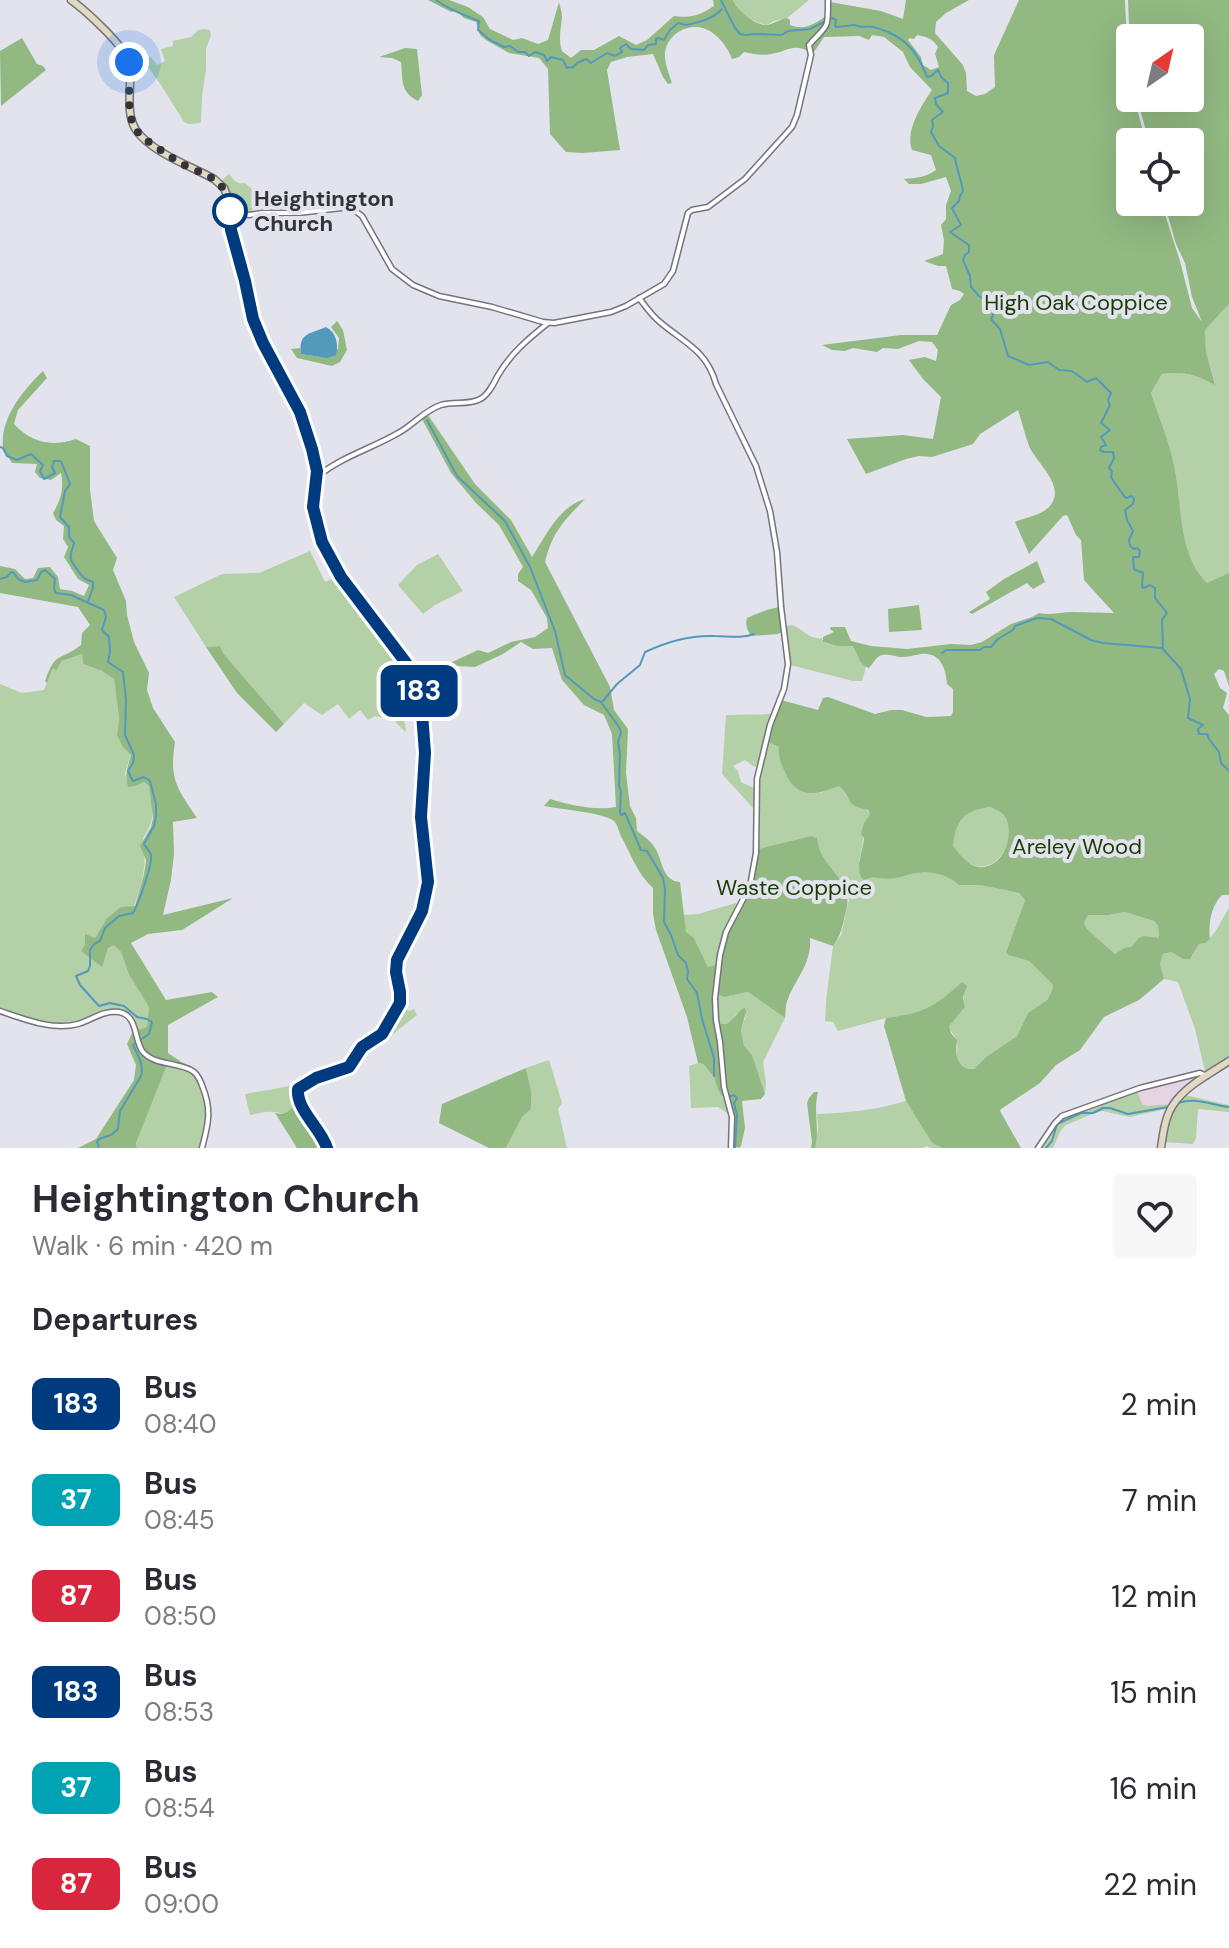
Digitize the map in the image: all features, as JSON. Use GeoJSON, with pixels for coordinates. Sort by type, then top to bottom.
{"type":"FeatureCollection","features":[{"type":"Feature","properties":{"kind":"street"},"geometry":{"type":"LineString","coordinates":[[71,0],[126,54],[130,112],[138,133],[167,155],[219,183],[228,197],[231,230],[253,319],[300,412],[316,462],[313,507],[319,533],[341,577],[413,672],[418,686],[425,753],[421,817],[427,890],[422,911],[397,960],[400,1000],[390,1021],[380,1036],[362,1047],[349,1067],[316,1078],[298,1089],[298,1099],[327,1148]]}},
{"type":"Feature","properties":{"kind":"street"},"geometry":{"type":"LineString","coordinates":[[230,211],[249,215],[350,207],[362,216],[392,269],[413,285],[439,296],[548,323],[611,312],[664,284],[671,277],[688,213],[708,207],[745,179],[792,127],[811,55],[809,45],[828,24],[828,0]]}},
{"type":"Feature","properties":{"kind":"street"},"geometry":{"type":"LineString","coordinates":[[639,298],[661,323],[693,347],[712,370],[759,474],[777,552],[787,656],[786,678],[770,725],[757,779],[756,853],[750,886],[724,940],[715,998],[724,1087],[733,1121],[731,1148]]}},
{"type":"Feature","properties":{"kind":"street"},"geometry":{"type":"LineString","coordinates":[[316,477],[331,465],[371,449],[436,407],[479,400],[491,388],[507,359],[548,323]]}},
{"type":"Feature","properties":{"kind":"street"},"geometry":{"type":"LineString","coordinates":[[0,1011],[62,1026],[80,1024],[98,1015],[120,1012],[128,1016],[144,1053],[152,1059],[188,1069],[198,1077],[209,1112],[202,1148]]}},
{"type":"Feature","properties":{"kind":"street"},"geometry":{"type":"LineString","coordinates":[[1161,1148],[1174,1104],[1185,1092],[1229,1061]]}},
{"type":"Feature","properties":{"kind":"street"},"geometry":{"type":"LineString","coordinates":[[1038,1148],[1062,1116],[1140,1088],[1195,1074],[1204,1073],[1207,1076]]}},
{"type":"Feature","properties":{"kind":"shaded area"},"geometry":{"type":"Polygon","coordinates":[[[1195,1075],[1197,1078],[1173,1098],[1171,1104],[1142,1104],[1137,1090],[1195,1075]]]}},
{"type":"Feature","properties":{"kind":"green space"},"geometry":{"type":"Polygon","coordinates":[[[428,0],[449,0],[468,7],[483,17],[490,29],[513,40],[522,38],[538,44],[548,40],[559,2],[561,47],[571,58],[581,50],[594,50],[619,36],[636,45],[647,40],[674,16],[699,14],[714,6],[713,0],[733,0],[748,17],[763,25],[787,18],[790,25],[805,27],[827,15],[826,28],[810,41],[808,51],[798,48],[768,55],[744,52],[732,59],[725,45],[714,34],[699,27],[684,29],[672,38],[665,52],[672,83],[668,84],[653,54],[611,62],[607,70],[620,150],[583,153],[566,152],[550,134],[548,69],[539,58],[509,53],[480,35],[476,22],[428,0]]]}},
{"type":"Feature","properties":{"kind":"green space"},"geometry":{"type":"Polygon","coordinates":[[[733,0],[809,0],[787,18],[767,25],[747,17],[733,0]]]}},
{"type":"Feature","properties":{"kind":"green space"},"geometry":{"type":"Polygon","coordinates":[[[906,0],[969,0],[936,22],[935,33],[963,65],[967,91],[976,96],[995,87],[994,55],[1019,0],[1125,0],[1126,24],[1116,24],[1116,112],[1138,112],[1142,128],[1116,128],[1116,216],[1166,216],[1192,308],[1202,322],[1168,216],[1204,216],[1204,128],[1145,128],[1141,112],[1204,112],[1204,24],[1129,24],[1128,0],[1229,0],[1229,304],[1205,330],[1206,351],[1215,385],[1190,375],[1162,374],[1151,393],[1172,456],[1190,558],[1207,583],[1229,573],[1229,686],[1224,671],[1219,669],[1214,674],[1220,688],[1227,693],[1223,708],[1229,715],[1229,895],[1222,895],[1215,904],[1210,921],[1210,939],[1199,944],[1190,959],[1183,959],[1171,952],[1163,954],[1160,964],[1164,979],[1139,1000],[1104,1017],[1080,1050],[1056,1065],[1040,1083],[1001,1109],[1021,1148],[942,1148],[932,1143],[906,1101],[884,1026],[886,1018],[927,1008],[962,982],[967,986],[963,997],[965,1007],[949,1026],[957,1040],[957,1056],[963,1067],[974,1069],[1017,1036],[1028,1013],[1047,1000],[1053,985],[1029,961],[1006,952],[1025,900],[1019,893],[980,885],[959,885],[933,873],[863,880],[859,870],[864,838],[861,834],[870,814],[868,810],[852,804],[839,786],[815,793],[795,787],[782,766],[779,747],[766,741],[781,700],[818,710],[823,698],[828,697],[875,714],[902,710],[926,717],[951,716],[953,689],[947,684],[945,672],[937,658],[928,654],[885,655],[878,657],[869,668],[852,646],[823,642],[823,637],[834,632],[831,627],[845,627],[851,641],[907,649],[982,642],[1011,624],[1039,613],[1114,613],[1084,580],[1081,540],[1067,515],[1029,554],[1015,522],[1049,507],[1055,491],[1049,475],[1029,446],[1018,410],[980,434],[973,444],[932,457],[906,459],[866,474],[847,439],[903,435],[933,439],[941,397],[909,360],[925,357],[936,361],[938,350],[932,342],[919,341],[898,349],[883,348],[877,352],[853,348],[832,350],[822,345],[901,335],[937,335],[951,305],[964,294],[952,289],[946,266],[924,261],[943,254],[941,225],[946,219],[946,205],[951,191],[946,177],[921,184],[909,184],[904,179],[921,177],[936,170],[931,155],[912,150],[910,143],[915,119],[932,90],[910,67],[903,52],[884,37],[872,35],[869,40],[859,36],[824,37],[812,55],[810,46],[828,24],[830,2],[881,11],[903,19],[906,0]],[[917,35],[908,40],[921,57],[923,65],[931,70],[939,67],[935,54],[938,47],[929,38],[917,35]],[[990,807],[968,814],[956,829],[953,846],[967,862],[978,867],[986,867],[1000,858],[1009,834],[1006,818],[990,807]],[[1125,912],[1088,915],[1084,923],[1115,954],[1132,946],[1143,936],[1159,938],[1158,926],[1154,921],[1125,912]]]}},
{"type":"Feature","properties":{"kind":"green space"},"geometry":{"type":"Polygon","coordinates":[[[205,29],[210,30],[211,35],[206,49],[201,122],[189,124],[184,122],[143,60],[151,57],[157,65],[165,61],[161,49],[205,29]]]}},
{"type":"Feature","properties":{"kind":"green space"},"geometry":{"type":"Polygon","coordinates":[[[22,38],[37,64],[46,70],[1,106],[0,51],[22,38]]]}},
{"type":"Feature","properties":{"kind":"green space"},"geometry":{"type":"Polygon","coordinates":[[[405,48],[417,49],[422,95],[418,101],[405,89],[401,62],[379,57],[405,48]]]}},
{"type":"Feature","properties":{"kind":"green space"},"geometry":{"type":"Polygon","coordinates":[[[229,174],[236,182],[245,183],[260,196],[251,213],[238,212],[233,205],[221,181],[229,174]]]}},
{"type":"Feature","properties":{"kind":"green space"},"geometry":{"type":"Polygon","coordinates":[[[1229,304],[1229,573],[1207,584],[1190,558],[1174,465],[1151,393],[1162,374],[1190,374],[1215,384],[1206,351],[1205,330],[1229,304]]]}},
{"type":"Feature","properties":{"kind":"green space"},"geometry":{"type":"Polygon","coordinates":[[[337,321],[343,330],[347,350],[340,362],[332,366],[297,358],[291,349],[300,348],[301,354],[321,357],[338,349],[339,338],[331,327],[337,321]]]}},
{"type":"Feature","properties":{"kind":"green space"},"geometry":{"type":"Polygon","coordinates":[[[43,371],[47,378],[18,410],[14,424],[42,442],[58,443],[76,439],[90,446],[94,521],[117,558],[113,570],[126,601],[134,642],[149,673],[147,690],[153,708],[175,742],[173,766],[176,783],[197,818],[173,822],[174,854],[163,915],[233,898],[182,930],[148,934],[131,943],[166,1000],[212,992],[218,997],[168,1025],[168,1053],[189,1067],[162,1061],[144,1048],[136,1030],[147,1027],[149,1007],[129,975],[121,952],[114,945],[108,948],[102,967],[81,951],[85,934],[95,938],[107,918],[121,907],[135,906],[146,860],[140,846],[153,818],[149,786],[144,782],[128,787],[126,775],[131,755],[117,735],[119,718],[114,679],[83,664],[82,654],[62,661],[56,671],[52,670],[47,683],[45,681],[52,665],[81,645],[82,633],[90,625],[78,607],[0,593],[0,566],[15,569],[25,579],[33,578],[38,568],[50,567],[58,577],[60,589],[84,596],[89,585],[78,579],[64,557],[68,547],[63,539],[64,526],[53,513],[61,494],[61,473],[51,480],[40,478],[35,472],[37,464],[12,463],[3,447],[9,415],[21,395],[43,371]]]}},
{"type":"Feature","properties":{"kind":"green space"},"geometry":{"type":"Polygon","coordinates":[[[428,415],[475,484],[511,520],[532,557],[560,515],[585,499],[560,528],[545,562],[610,687],[614,710],[628,729],[626,773],[637,831],[653,845],[669,877],[680,882],[686,932],[694,938],[708,967],[717,964],[714,1004],[719,1044],[718,1024],[727,1024],[745,1008],[741,1030],[744,1046],[752,1055],[765,1094],[761,1099],[742,1101],[745,1128],[739,1148],[734,1146],[735,1124],[728,1099],[720,1093],[714,1076],[698,1063],[687,1017],[656,930],[653,888],[639,871],[614,821],[544,806],[550,799],[591,808],[616,807],[612,734],[604,715],[584,705],[562,680],[552,648],[533,649],[521,642],[475,667],[456,666],[423,682],[420,677],[478,650],[488,653],[511,642],[535,637],[548,628],[547,618],[531,590],[518,581],[523,567],[499,525],[451,473],[422,419],[428,415]]]}},
{"type":"Feature","properties":{"kind":"green space"},"geometry":{"type":"Polygon","coordinates":[[[310,551],[325,582],[338,576],[413,679],[417,700],[403,716],[405,732],[394,720],[375,716],[368,720],[360,710],[349,719],[338,704],[322,715],[304,703],[284,724],[220,646],[206,647],[174,597],[222,574],[259,573],[310,551]]]}},
{"type":"Feature","properties":{"kind":"green space"},"geometry":{"type":"Polygon","coordinates":[[[438,554],[463,591],[423,614],[398,585],[417,565],[438,554]]]}},
{"type":"Feature","properties":{"kind":"green space"},"geometry":{"type":"Polygon","coordinates":[[[1037,561],[1045,582],[1033,589],[1027,583],[972,614],[969,612],[990,599],[986,592],[1037,561]]]}},
{"type":"Feature","properties":{"kind":"green space"},"geometry":{"type":"Polygon","coordinates":[[[919,605],[922,630],[889,632],[888,609],[919,605]]]}},
{"type":"Feature","properties":{"kind":"green space"},"geometry":{"type":"Polygon","coordinates":[[[779,607],[783,631],[752,636],[747,628],[747,618],[779,607]]]}},
{"type":"Feature","properties":{"kind":"green space"},"geometry":{"type":"Polygon","coordinates":[[[792,625],[810,636],[822,638],[824,643],[852,646],[866,667],[862,681],[790,665],[786,626],[792,625]]]}},
{"type":"Feature","properties":{"kind":"green space"},"geometry":{"type":"Polygon","coordinates":[[[220,646],[284,724],[276,732],[237,693],[206,647],[220,646]]]}},
{"type":"Feature","properties":{"kind":"green space"},"geometry":{"type":"Polygon","coordinates":[[[82,654],[83,664],[114,679],[119,718],[117,735],[122,746],[131,754],[125,773],[128,787],[144,782],[149,786],[152,819],[143,838],[143,873],[134,906],[107,918],[95,938],[85,944],[81,951],[102,966],[108,948],[114,944],[121,952],[129,975],[149,1007],[147,1027],[136,1030],[126,1013],[102,1012],[61,1024],[34,1020],[0,1008],[0,684],[22,693],[44,690],[52,670],[56,670],[62,661],[82,654]]]}},
{"type":"Feature","properties":{"kind":"green space"},"geometry":{"type":"Polygon","coordinates":[[[771,714],[758,767],[745,760],[733,766],[741,782],[754,788],[754,809],[722,774],[726,715],[771,714]]]}},
{"type":"Feature","properties":{"kind":"green space"},"geometry":{"type":"Polygon","coordinates":[[[767,741],[779,747],[820,793],[839,786],[850,800],[870,814],[865,824],[859,860],[868,878],[935,873],[951,878],[959,885],[980,885],[1019,893],[1025,900],[1006,952],[1029,961],[1053,985],[1052,991],[1047,1000],[1028,1013],[1017,1036],[974,1069],[961,1066],[958,1062],[956,1039],[948,1026],[965,1007],[962,983],[943,1000],[907,1015],[838,1031],[833,1022],[825,1021],[833,946],[841,935],[849,899],[820,852],[817,839],[811,836],[758,849],[758,781],[767,741]]]}},
{"type":"Feature","properties":{"kind":"green space"},"geometry":{"type":"Polygon","coordinates":[[[990,807],[1002,813],[1008,821],[1008,842],[996,861],[987,866],[977,866],[966,861],[953,846],[954,837],[962,818],[990,807]]]}},
{"type":"Feature","properties":{"kind":"green space","name":"Waste Coppice"},"geometry":{"type":"Polygon","coordinates":[[[811,836],[817,838],[820,851],[847,895],[843,924],[836,942],[833,946],[810,938],[809,955],[787,1001],[785,1018],[748,992],[724,997],[717,994],[724,947],[752,882],[758,849],[811,836]]]}},
{"type":"Feature","properties":{"kind":"green space"},"geometry":{"type":"Polygon","coordinates":[[[736,903],[738,906],[724,934],[717,964],[708,967],[694,938],[686,933],[683,915],[736,903]]]}},
{"type":"Feature","properties":{"kind":"green space"},"geometry":{"type":"Polygon","coordinates":[[[1229,908],[1229,1058],[1208,1073],[1178,982],[1164,979],[1160,964],[1163,954],[1171,952],[1183,959],[1192,956],[1199,944],[1213,934],[1229,908]]]}},
{"type":"Feature","properties":{"kind":"green space"},"geometry":{"type":"Polygon","coordinates":[[[1125,912],[1154,921],[1158,926],[1159,938],[1124,948],[1115,954],[1084,923],[1088,915],[1125,912]]]}},
{"type":"Feature","properties":{"kind":"green space"},"geometry":{"type":"Polygon","coordinates":[[[748,992],[785,1018],[763,1062],[765,1094],[752,1056],[744,1046],[741,1030],[746,1015],[737,1013],[727,1024],[718,1024],[717,994],[724,997],[748,992]]]}},
{"type":"Feature","properties":{"kind":"green space"},"geometry":{"type":"Polygon","coordinates":[[[401,1005],[409,1011],[414,1009],[417,1015],[352,1066],[364,1048],[383,1036],[401,1005]]]}},
{"type":"Feature","properties":{"kind":"green space"},"geometry":{"type":"Polygon","coordinates":[[[133,1031],[145,1053],[167,1065],[136,1143],[137,1148],[78,1148],[96,1139],[134,1080],[136,1065],[127,1044],[133,1031]]]}},
{"type":"Feature","properties":{"kind":"green space"},"geometry":{"type":"Polygon","coordinates":[[[549,1060],[562,1103],[558,1109],[567,1148],[506,1148],[522,1117],[531,1109],[526,1068],[549,1060]]]}},
{"type":"Feature","properties":{"kind":"green space"},"geometry":{"type":"Polygon","coordinates":[[[698,1063],[714,1076],[730,1115],[718,1107],[691,1108],[689,1066],[698,1063]]]}},
{"type":"Feature","properties":{"kind":"green space"},"geometry":{"type":"Polygon","coordinates":[[[167,1065],[188,1071],[198,1079],[208,1112],[200,1148],[137,1148],[136,1143],[167,1065]]]}},
{"type":"Feature","properties":{"kind":"green space"},"geometry":{"type":"Polygon","coordinates":[[[526,1068],[531,1109],[522,1117],[506,1148],[489,1148],[439,1123],[442,1104],[526,1068]]]}},
{"type":"Feature","properties":{"kind":"green space"},"geometry":{"type":"Polygon","coordinates":[[[290,1086],[292,1089],[295,1087],[297,1102],[324,1145],[322,1148],[297,1103],[286,1113],[250,1115],[245,1094],[290,1086]]]}},
{"type":"Feature","properties":{"kind":"green space"},"geometry":{"type":"Polygon","coordinates":[[[1137,1090],[1142,1104],[1171,1104],[1165,1118],[1166,1109],[1130,1117],[1102,1111],[1066,1125],[1053,1148],[1040,1148],[1060,1118],[1137,1090]]]}},
{"type":"Feature","properties":{"kind":"green space"},"geometry":{"type":"Polygon","coordinates":[[[814,1092],[818,1092],[817,1134],[815,1148],[811,1148],[807,1103],[814,1092]]]}},
{"type":"Feature","properties":{"kind":"green space"},"geometry":{"type":"Polygon","coordinates":[[[1185,1095],[1229,1105],[1229,1112],[1198,1109],[1193,1144],[1164,1142],[1172,1111],[1185,1095]]]}},
{"type":"Feature","properties":{"kind":"green space"},"geometry":{"type":"Polygon","coordinates":[[[906,1101],[932,1143],[942,1148],[815,1148],[817,1114],[884,1107],[906,1101]]]}},
{"type":"Feature","properties":{"kind":"green space"},"geometry":{"type":"Polygon","coordinates":[[[297,1102],[321,1148],[297,1148],[275,1113],[288,1112],[297,1102]]]}},
{"type":"Feature","properties":{"kind":"water"},"geometry":{"type":"Polygon","coordinates":[[[326,327],[336,339],[336,355],[327,358],[301,354],[303,338],[326,327]]]}},
{"type":"Feature","properties":{"kind":"waterway"},"geometry":{"type":"LineString","coordinates":[[436,0],[479,21],[478,30],[490,40],[529,56],[535,52],[544,55],[547,61],[551,57],[563,60],[567,68],[586,59],[591,63],[607,53],[615,56],[622,52],[620,48],[626,44],[631,49],[644,50],[648,45],[656,44],[656,39],[664,40],[678,23],[700,22],[722,9]]}},
{"type":"Feature","properties":{"kind":"waterway"},"geometry":{"type":"LineString","coordinates":[[721,0],[740,34],[782,35],[788,31],[810,29],[832,18],[836,20],[836,27],[854,25],[888,32],[912,50],[927,77],[938,70],[948,83],[948,93],[935,98],[943,112],[932,120],[931,132],[939,146],[955,158],[963,191],[952,208],[961,225],[950,232],[969,245],[969,252],[963,260],[971,287],[992,305],[994,313],[991,319],[1000,329],[1008,356],[1029,365],[1048,362],[1059,370],[1072,371],[1087,382],[1096,378],[1111,393],[1108,400],[1110,405],[1101,423],[1110,430],[1101,437],[1106,445],[1100,450],[1113,452],[1114,458],[1109,468],[1111,477],[1126,498],[1132,496],[1134,499],[1125,510],[1133,531],[1130,546],[1140,551],[1139,557],[1133,557],[1134,569],[1143,573],[1142,587],[1150,585],[1155,588],[1155,598],[1167,613],[1162,620],[1163,648]]}},
{"type":"Feature","properties":{"kind":"waterway"},"geometry":{"type":"LineString","coordinates":[[427,420],[457,476],[505,521],[530,567],[555,631],[565,675],[601,702],[619,727],[620,812],[621,815],[625,813],[641,850],[647,851],[663,878],[664,922],[678,955],[686,963],[687,979],[697,993],[714,1058],[714,1076]]}},
{"type":"Feature","properties":{"kind":"waterway"},"geometry":{"type":"LineString","coordinates":[[0,447],[7,456],[17,460],[31,454],[43,465],[40,471],[44,479],[55,473],[52,467],[54,461],[61,461],[70,484],[65,491],[60,517],[69,527],[69,537],[74,543],[72,562],[84,577],[93,582],[88,601]]}},
{"type":"Feature","properties":{"kind":"waterway"},"geometry":{"type":"LineString","coordinates":[[0,579],[11,572],[25,582],[37,580],[45,570],[55,579],[56,593],[71,595],[104,610],[106,617],[102,630],[109,637],[108,662],[123,672],[125,735],[134,755],[128,771],[133,781],[144,777],[150,781],[156,804],[154,826],[144,844],[151,855],[150,866],[135,909],[133,913],[119,916],[105,928],[100,941],[90,950],[88,971],[76,976],[99,1006],[110,1003],[124,1006],[137,1017],[152,1022],[149,1034],[133,1045],[141,1064],[141,1076],[120,1111],[118,1129],[99,1139],[99,1148]]}},
{"type":"Feature","properties":{"kind":"waterway"},"geometry":{"type":"LineString","coordinates":[[942,653],[946,650],[991,647],[1015,626],[1037,618],[1051,619],[1103,643],[1162,648]]}},
{"type":"Feature","properties":{"kind":"waterway"},"geometry":{"type":"LineString","coordinates":[[603,701],[617,684],[640,665],[645,652],[653,648],[697,637],[754,634]]}},
{"type":"Feature","properties":{"kind":"waterway"},"geometry":{"type":"LineString","coordinates":[[1163,649],[1181,669],[1190,699],[1188,718],[1203,725],[1198,729],[1199,734],[1207,734],[1219,752],[1221,763],[1229,771]]}},
{"type":"Feature","properties":{"kind":"waterway"},"geometry":{"type":"LineString","coordinates":[[728,1097],[734,1095],[737,1098],[734,1103],[737,1115],[735,1148]]}},
{"type":"Feature","properties":{"kind":"waterway"},"geometry":{"type":"LineString","coordinates":[[1178,1103],[1198,1101],[1229,1107]]}},
{"type":"Feature","properties":{"kind":"waterway"},"geometry":{"type":"LineString","coordinates":[[1046,1148],[1052,1141],[1057,1124],[1081,1113],[1110,1108],[1128,1114],[1168,1107]]}},
{"type":"Feature","properties":{"kind":"bus line","name":"183"},"geometry":{"type":"LineString","coordinates":[[230,211],[233,240],[253,319],[300,412],[316,462],[313,507],[322,542],[341,577],[413,672],[422,715],[425,767],[421,817],[428,875],[426,899],[397,960],[400,1000],[385,1030],[362,1047],[349,1067],[316,1078],[298,1089],[298,1099],[327,1148]]}},
{"type":"Feature","properties":{"kind":"place","name":"Heightington Church"},"geometry":{"type":"Point","coordinates":[230,211]}},
{"type":"Feature","properties":{"kind":"route"},"geometry":{"type":"LineString","coordinates":[[129,62],[130,112],[136,130],[167,155],[219,183],[228,197],[230,211]]}},
{"type":"Feature","properties":{"kind":"park label","name":"High Oak Coppice"},"geometry":{"type":"Point","coordinates":[1076,302]}},
{"type":"Feature","properties":{"kind":"park label","name":"Areley Wood"},"geometry":{"type":"Point","coordinates":[1077,846]}}]}
